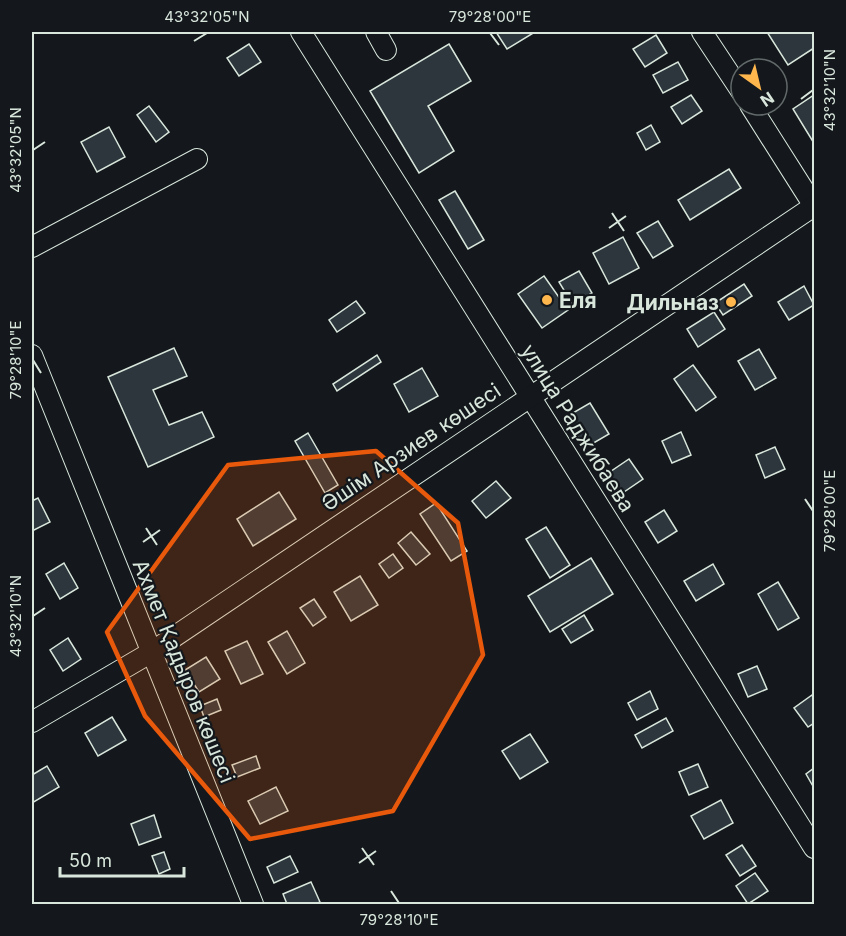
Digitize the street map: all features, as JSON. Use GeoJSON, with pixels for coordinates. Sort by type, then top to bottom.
{"type":"FeatureCollection","features":[{"type":"Feature","properties":{"kind":"street","name":"улица Раджибаева"},"geometry":{"type":"LineString","coordinates":[[302,32],[814,848]]}},
{"type":"Feature","properties":{"kind":"street"},"geometry":{"type":"LineString","coordinates":[[376,32],[386,50]]}},
{"type":"Feature","properties":{"kind":"street"},"geometry":{"type":"LineString","coordinates":[[702,32],[729,74]]}},
{"type":"Feature","properties":{"kind":"street"},"geometry":{"type":"LineString","coordinates":[[758,117],[814,206]]}},
{"type":"Feature","properties":{"kind":"street"},"geometry":{"type":"LineString","coordinates":[[32,247],[197,159]]}},
{"type":"Feature","properties":{"kind":"street","name":"Әшім Арзиев көшесі"},"geometry":{"type":"LineString","coordinates":[[32,722],[150,653],[814,206]]}},
{"type":"Feature","properties":{"kind":"street","name":"Ахмет Қадыров көшесі"},"geometry":{"type":"LineString","coordinates":[[32,356],[253,904]]}},
{"type":"Feature","properties":{"kind":"highlighted area"},"geometry":{"type":"Polygon","coordinates":[[[376,451],[458,523],[483,655],[393,811],[250,839],[145,716],[107,632],[228,465],[376,451]]]}},
{"type":"Feature","properties":{"kind":"building"},"geometry":{"type":"Polygon","coordinates":[[[496,32],[535,32],[507,49],[496,32]]]}},
{"type":"Feature","properties":{"kind":"building"},"geometry":{"type":"Polygon","coordinates":[[[767,32],[814,32],[814,48],[789,64],[789,57],[783,57],[767,32]]]}},
{"type":"Feature","properties":{"kind":"building"},"geometry":{"type":"Polygon","coordinates":[[[656,35],[667,53],[645,67],[633,49],[656,35]]]}},
{"type":"Feature","properties":{"kind":"building"},"geometry":{"type":"Polygon","coordinates":[[[249,44],[261,62],[239,76],[227,58],[249,44]]]}},
{"type":"Feature","properties":{"kind":"building"},"geometry":{"type":"Polygon","coordinates":[[[449,44],[471,81],[428,106],[454,151],[419,173],[370,91],[449,44]]]}},
{"type":"Feature","properties":{"kind":"building"},"geometry":{"type":"Polygon","coordinates":[[[678,62],[688,80],[663,93],[653,75],[678,62]]]}},
{"type":"Feature","properties":{"kind":"building"},"geometry":{"type":"Polygon","coordinates":[[[691,95],[702,111],[682,124],[671,107],[691,95]]]}},
{"type":"Feature","properties":{"kind":"building"},"geometry":{"type":"Polygon","coordinates":[[[814,95],[814,138],[812,140],[793,109],[814,95]]]}},
{"type":"Feature","properties":{"kind":"building"},"geometry":{"type":"Polygon","coordinates":[[[149,106],[169,132],[156,142],[137,115],[149,106]]]}},
{"type":"Feature","properties":{"kind":"building"},"geometry":{"type":"Polygon","coordinates":[[[651,125],[660,142],[646,150],[637,133],[651,125]]]}},
{"type":"Feature","properties":{"kind":"building"},"geometry":{"type":"Polygon","coordinates":[[[109,127],[125,157],[97,172],[81,142],[109,127]]]}},
{"type":"Feature","properties":{"kind":"building"},"geometry":{"type":"Polygon","coordinates":[[[729,169],[741,188],[690,220],[678,200],[729,169]]]}},
{"type":"Feature","properties":{"kind":"building"},"geometry":{"type":"Polygon","coordinates":[[[455,191],[484,240],[468,249],[439,200],[455,191]]]}},
{"type":"Feature","properties":{"kind":"building"},"geometry":{"type":"Polygon","coordinates":[[[658,221],[673,246],[653,258],[637,233],[658,221]]]}},
{"type":"Feature","properties":{"kind":"building"},"geometry":{"type":"Polygon","coordinates":[[[623,237],[639,268],[609,284],[593,253],[623,237]]]}},
{"type":"Feature","properties":{"kind":"building"},"geometry":{"type":"Polygon","coordinates":[[[579,271],[592,293],[573,305],[559,282],[579,271]]]}},
{"type":"Feature","properties":{"kind":"building"},"geometry":{"type":"Polygon","coordinates":[[[544,276],[568,310],[542,328],[518,294],[544,276]]]}},
{"type":"Feature","properties":{"kind":"building"},"geometry":{"type":"Polygon","coordinates":[[[744,284],[752,296],[723,315],[715,303],[744,284]]]}},
{"type":"Feature","properties":{"kind":"building"},"geometry":{"type":"Polygon","coordinates":[[[804,286],[814,305],[789,320],[778,302],[804,286]]]}},
{"type":"Feature","properties":{"kind":"building"},"geometry":{"type":"Polygon","coordinates":[[[356,301],[365,313],[337,332],[329,320],[356,301]]]}},
{"type":"Feature","properties":{"kind":"building"},"geometry":{"type":"Polygon","coordinates":[[[714,312],[725,329],[698,347],[687,329],[714,312]]]}},
{"type":"Feature","properties":{"kind":"building"},"geometry":{"type":"Polygon","coordinates":[[[174,348],[187,376],[153,390],[169,425],[202,412],[214,437],[148,467],[108,377],[174,348]]]}},
{"type":"Feature","properties":{"kind":"building"},"geometry":{"type":"Polygon","coordinates":[[[759,349],[776,378],[755,390],[738,361],[759,349]]]}},
{"type":"Feature","properties":{"kind":"building"},"geometry":{"type":"Polygon","coordinates":[[[377,355],[381,362],[337,391],[333,384],[377,355]]]}},
{"type":"Feature","properties":{"kind":"building"},"geometry":{"type":"Polygon","coordinates":[[[693,365],[716,397],[696,411],[674,379],[693,365]]]}},
{"type":"Feature","properties":{"kind":"building"},"geometry":{"type":"Polygon","coordinates":[[[422,368],[438,396],[409,412],[394,384],[422,368]]]}},
{"type":"Feature","properties":{"kind":"building"},"geometry":{"type":"Polygon","coordinates":[[[590,403],[609,434],[585,448],[566,417],[590,403]]]}},
{"type":"Feature","properties":{"kind":"building"},"geometry":{"type":"Polygon","coordinates":[[[681,432],[691,455],[672,463],[662,441],[681,432]]]}},
{"type":"Feature","properties":{"kind":"building"},"geometry":{"type":"Polygon","coordinates":[[[308,433],[338,485],[325,493],[295,441],[308,433]]]}},
{"type":"Feature","properties":{"kind":"building"},"geometry":{"type":"Polygon","coordinates":[[[775,447],[785,469],[765,478],[756,455],[775,447]]]}},
{"type":"Feature","properties":{"kind":"building"},"geometry":{"type":"Polygon","coordinates":[[[629,459],[643,479],[621,494],[607,474],[629,459]]]}},
{"type":"Feature","properties":{"kind":"building"},"geometry":{"type":"Polygon","coordinates":[[[496,481],[511,498],[486,518],[472,501],[496,481]]]}},
{"type":"Feature","properties":{"kind":"building"},"geometry":{"type":"Polygon","coordinates":[[[279,492],[296,519],[253,546],[237,519],[279,492]]]}},
{"type":"Feature","properties":{"kind":"building"},"geometry":{"type":"Polygon","coordinates":[[[38,498],[50,522],[32,531],[32,501],[38,498]]]}},
{"type":"Feature","properties":{"kind":"building"},"geometry":{"type":"Polygon","coordinates":[[[436,503],[467,551],[451,561],[420,514],[436,503]]]}},
{"type":"Feature","properties":{"kind":"building"},"geometry":{"type":"Polygon","coordinates":[[[664,510],[677,531],[658,543],[645,522],[664,510]]]}},
{"type":"Feature","properties":{"kind":"building"},"geometry":{"type":"Polygon","coordinates":[[[546,527],[570,565],[550,578],[526,539],[546,527]]]}},
{"type":"Feature","properties":{"kind":"building"},"geometry":{"type":"Polygon","coordinates":[[[411,532],[430,554],[416,565],[398,543],[411,532]]]}},
{"type":"Feature","properties":{"kind":"building"},"geometry":{"type":"Polygon","coordinates":[[[393,554],[403,568],[389,578],[379,564],[393,554]]]}},
{"type":"Feature","properties":{"kind":"building"},"geometry":{"type":"Polygon","coordinates":[[[591,558],[613,594],[550,632],[528,596],[591,558]]]}},
{"type":"Feature","properties":{"kind":"building"},"geometry":{"type":"Polygon","coordinates":[[[64,563],[78,588],[60,599],[46,574],[64,563]]]}},
{"type":"Feature","properties":{"kind":"building"},"geometry":{"type":"Polygon","coordinates":[[[713,564],[724,584],[696,601],[684,581],[713,564]]]}},
{"type":"Feature","properties":{"kind":"building"},"geometry":{"type":"Polygon","coordinates":[[[360,576],[378,605],[351,621],[334,592],[360,576]]]}},
{"type":"Feature","properties":{"kind":"building"},"geometry":{"type":"Polygon","coordinates":[[[778,582],[799,618],[778,630],[758,594],[778,582]]]}},
{"type":"Feature","properties":{"kind":"building"},"geometry":{"type":"Polygon","coordinates":[[[314,599],[326,617],[313,626],[300,608],[314,599]]]}},
{"type":"Feature","properties":{"kind":"building"},"geometry":{"type":"Polygon","coordinates":[[[584,615],[593,630],[571,643],[562,629],[584,615]]]}},
{"type":"Feature","properties":{"kind":"building"},"geometry":{"type":"Polygon","coordinates":[[[287,631],[305,663],[287,674],[268,642],[287,631]]]}},
{"type":"Feature","properties":{"kind":"building"},"geometry":{"type":"Polygon","coordinates":[[[68,638],[81,659],[63,671],[50,650],[68,638]]]}},
{"type":"Feature","properties":{"kind":"building"},"geometry":{"type":"Polygon","coordinates":[[[247,641],[263,674],[241,684],[225,651],[247,641]]]}},
{"type":"Feature","properties":{"kind":"building"},"geometry":{"type":"Polygon","coordinates":[[[206,657],[220,679],[199,692],[185,670],[206,657]]]}},
{"type":"Feature","properties":{"kind":"building"},"geometry":{"type":"Polygon","coordinates":[[[757,666],[767,689],[748,697],[738,674],[757,666]]]}},
{"type":"Feature","properties":{"kind":"building"},"geometry":{"type":"Polygon","coordinates":[[[650,691],[658,709],[637,720],[628,703],[650,691]]]}},
{"type":"Feature","properties":{"kind":"building"},"geometry":{"type":"Polygon","coordinates":[[[812,695],[814,723],[808,727],[794,708],[812,695]]]}},
{"type":"Feature","properties":{"kind":"building"},"geometry":{"type":"Polygon","coordinates":[[[217,699],[221,710],[204,717],[200,706],[217,699]]]}},
{"type":"Feature","properties":{"kind":"building"},"geometry":{"type":"Polygon","coordinates":[[[112,717],[126,740],[98,756],[85,733],[112,717]]]}},
{"type":"Feature","properties":{"kind":"building"},"geometry":{"type":"Polygon","coordinates":[[[666,718],[673,731],[642,748],[635,735],[666,718]]]}},
{"type":"Feature","properties":{"kind":"building"},"geometry":{"type":"Polygon","coordinates":[[[530,734],[548,762],[520,779],[502,751],[530,734]]]}},
{"type":"Feature","properties":{"kind":"building"},"geometry":{"type":"Polygon","coordinates":[[[256,756],[260,768],[237,777],[232,765],[256,756]]]}},
{"type":"Feature","properties":{"kind":"building"},"geometry":{"type":"Polygon","coordinates":[[[698,764],[708,787],[689,795],[679,772],[698,764]]]}},
{"type":"Feature","properties":{"kind":"building"},"geometry":{"type":"Polygon","coordinates":[[[47,766],[59,787],[32,803],[32,775],[47,766]]]}},
{"type":"Feature","properties":{"kind":"building"},"geometry":{"type":"Polygon","coordinates":[[[814,768],[814,788],[806,774],[814,768]]]}},
{"type":"Feature","properties":{"kind":"building"},"geometry":{"type":"Polygon","coordinates":[[[276,787],[288,811],[260,824],[248,801],[276,787]]]}},
{"type":"Feature","properties":{"kind":"building"},"geometry":{"type":"Polygon","coordinates":[[[721,800],[733,823],[704,839],[691,816],[721,800]]]}},
{"type":"Feature","properties":{"kind":"building"},"geometry":{"type":"Polygon","coordinates":[[[154,815],[161,837],[139,845],[131,824],[154,815]]]}},
{"type":"Feature","properties":{"kind":"building"},"geometry":{"type":"Polygon","coordinates":[[[742,845],[756,866],[740,876],[726,855],[742,845]]]}},
{"type":"Feature","properties":{"kind":"building"},"geometry":{"type":"Polygon","coordinates":[[[164,852],[170,869],[159,874],[152,856],[164,852]]]}},
{"type":"Feature","properties":{"kind":"building"},"geometry":{"type":"Polygon","coordinates":[[[290,856],[298,872],[274,883],[267,867],[290,856]]]}},
{"type":"Feature","properties":{"kind":"building"},"geometry":{"type":"Polygon","coordinates":[[[755,873],[768,891],[748,904],[736,886],[755,873]]]}},
{"type":"Feature","properties":{"kind":"building"},"geometry":{"type":"Polygon","coordinates":[[[311,882],[320,902],[287,904],[283,894],[311,882]]]}},
{"type":"Feature","properties":{"kind":"place","name":"Еля"},"geometry":{"type":"Point","coordinates":[547,300]}},
{"type":"Feature","properties":{"kind":"place","name":"Дильназ"},"geometry":{"type":"Point","coordinates":[731,302]}}]}
